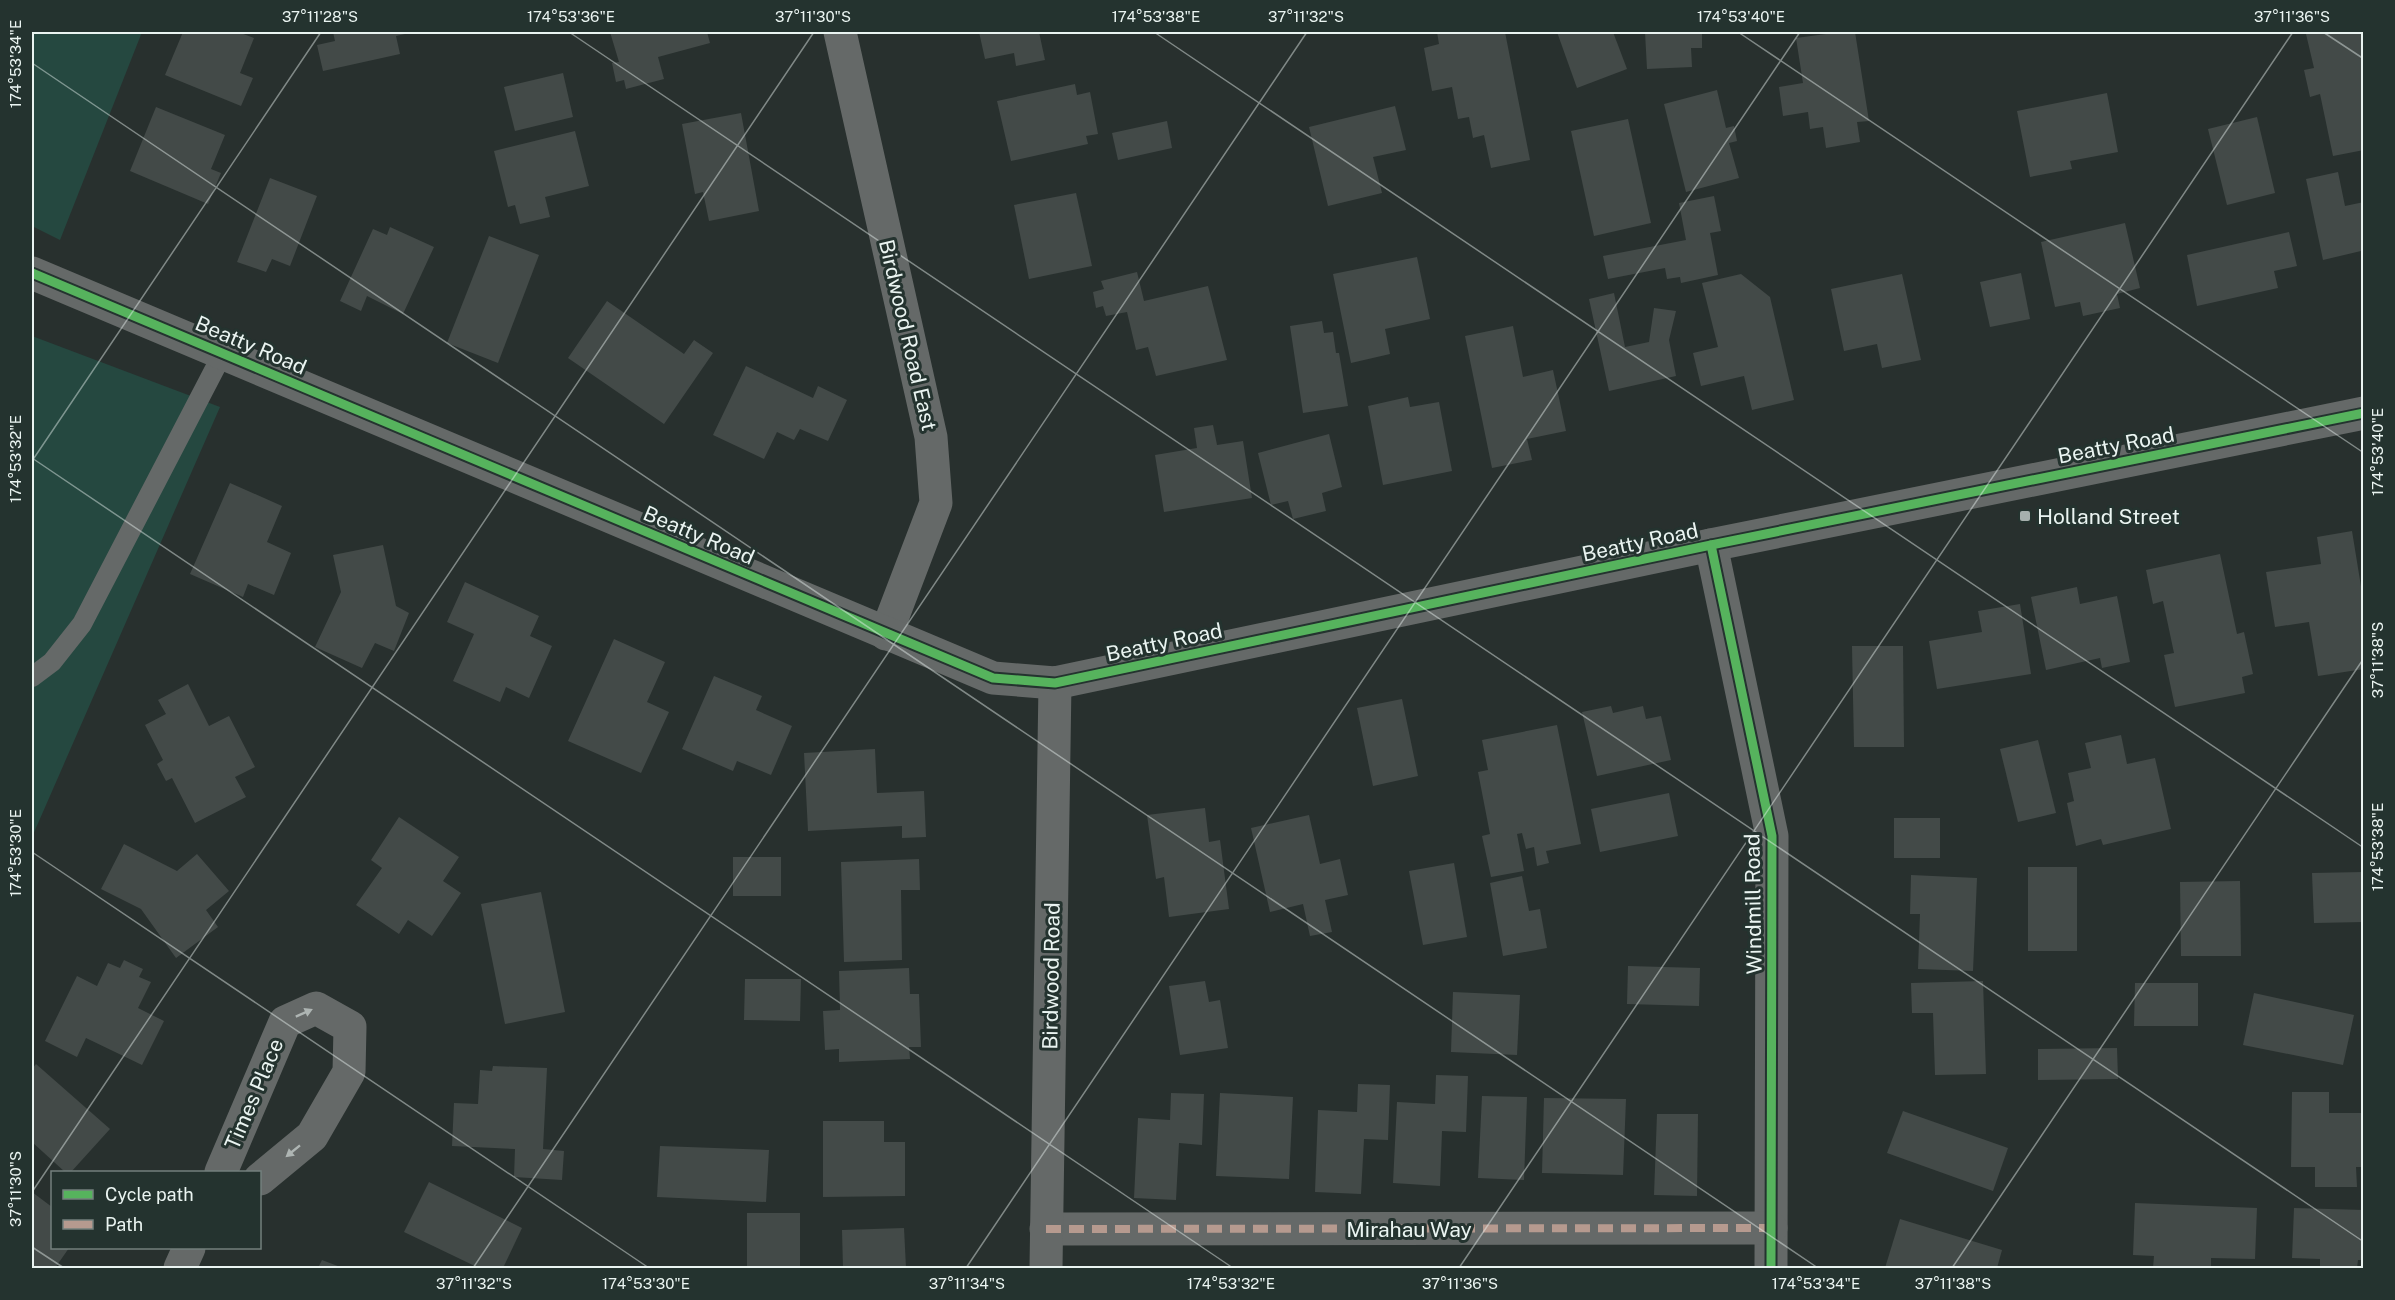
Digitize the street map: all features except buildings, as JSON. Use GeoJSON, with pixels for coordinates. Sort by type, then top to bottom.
{"type":"FeatureCollection","features":[{"type":"Feature","properties":{"kind":"street","name":"Birdwood Road East"},"geometry":{"type":"LineString","coordinates":[[840,32],[932,437],[936,503],[886,634]]}},
{"type":"Feature","properties":{"kind":"street","name":"Beatty Road"},"geometry":{"type":"LineString","coordinates":[[32,273],[993,678],[1055,684],[1711,545],[2364,413]]}},
{"type":"Feature","properties":{"kind":"street","name":"Windmill Road"},"geometry":{"type":"LineString","coordinates":[[1711,545],[1772,836],[1771,1269]]}},
{"type":"Feature","properties":{"kind":"street","name":"Birdwood Road"},"geometry":{"type":"LineString","coordinates":[[1046,1269],[1055,684]]}},
{"type":"Feature","properties":{"kind":"street","name":"Times Place"},"geometry":{"type":"LineString","coordinates":[[222,1171],[285,1022],[316,1008],[350,1027],[349,1072],[312,1136],[261,1178]]}},
{"type":"Feature","properties":{"kind":"street","name":"Mirahau Way"},"geometry":{"type":"LineString","coordinates":[[1046,1229],[1771,1228]]}},
{"type":"Feature","properties":{"kind":"street"},"geometry":{"type":"LineString","coordinates":[[180,1269],[189,1249]]}},
{"type":"Feature","properties":{"kind":"lane"},"geometry":{"type":"LineString","coordinates":[[32,677],[52,662],[82,624],[223,353]]}},
{"type":"Feature","properties":{"kind":"green space"},"geometry":{"type":"Polygon","coordinates":[[[32,32],[142,32],[60,240],[32,226],[32,32]]]}},
{"type":"Feature","properties":{"kind":"green space"},"geometry":{"type":"Polygon","coordinates":[[[32,336],[220,407],[32,837],[32,336]]]}},
{"type":"Feature","properties":{"kind":"marked path"},"geometry":{"type":"LineString","coordinates":[[1046,1229],[1771,1228]]}},
{"type":"Feature","properties":{"kind":"cycle path"},"geometry":{"type":"LineString","coordinates":[[32,273],[993,678],[1055,683],[1711,545],[2364,413]]}},
{"type":"Feature","properties":{"kind":"cycle path"},"geometry":{"type":"LineString","coordinates":[[1711,545],[1772,836],[1771,1268]]}},
{"type":"Feature","properties":{"kind":"place","name":"Holland Street"},"geometry":{"type":"Point","coordinates":[2025,516]}}]}
